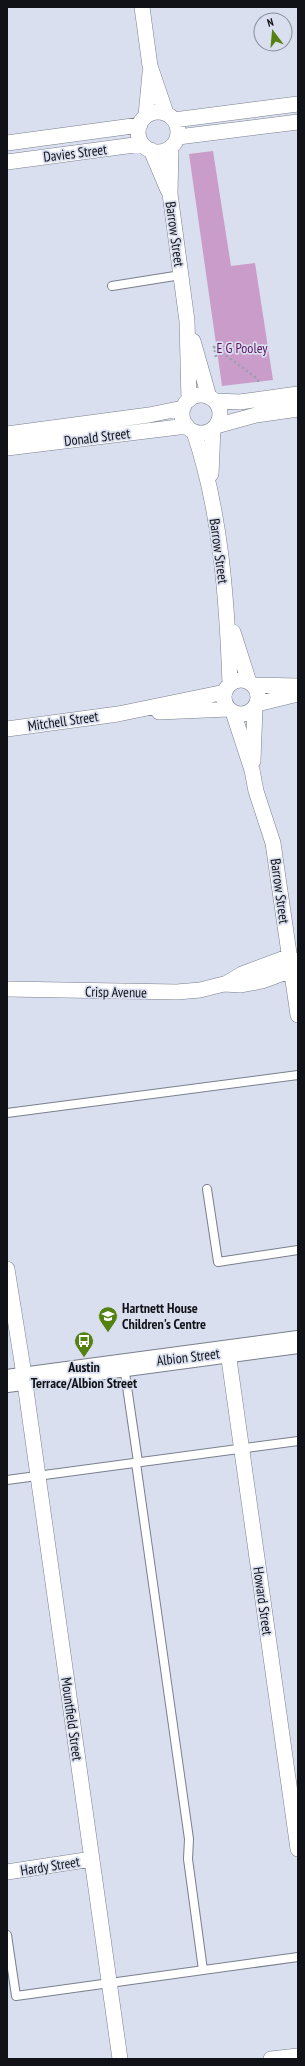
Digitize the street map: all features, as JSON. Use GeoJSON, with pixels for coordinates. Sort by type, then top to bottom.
{"type":"FeatureCollection","features":[{"type":"Feature","properties":{"kind":"street"},"geometry":{"type":"LineString","coordinates":[[142,7],[150,66],[170,117],[178,131],[174,142]]}},
{"type":"Feature","properties":{"kind":"street"},"geometry":{"type":"LineString","coordinates":[[150,66],[143,120],[138,131],[147,147],[161,152],[174,142],[298,122]]}},
{"type":"Feature","properties":{"kind":"street"},"geometry":{"type":"LineString","coordinates":[[143,120],[156,112],[170,117],[298,104]]}},
{"type":"Feature","properties":{"kind":"street","name":"Davies Street"},"geometry":{"type":"LineString","coordinates":[[7,143],[143,120]]}},
{"type":"Feature","properties":{"kind":"street","name":"Barrow Street"},"geometry":{"type":"LineString","coordinates":[[174,142],[170,194],[187,321],[186,404]]}},
{"type":"Feature","properties":{"kind":"street","name":"Davies Street"},"geometry":{"type":"LineString","coordinates":[[7,162],[147,147]]}},
{"type":"Feature","properties":{"kind":"street","name":"Barrow Street"},"geometry":{"type":"LineString","coordinates":[[147,147],[170,194]]}},
{"type":"Feature","properties":{"kind":"street","name":"Barrow Street"},"geometry":{"type":"LineString","coordinates":[[187,321],[212,399]]}},
{"type":"Feature","properties":{"kind":"street"},"geometry":{"type":"LineString","coordinates":[[298,394],[240,402],[198,396],[186,404],[184,421],[190,429],[204,433],[214,428],[256,415],[298,409]]}},
{"type":"Feature","properties":{"kind":"street"},"geometry":{"type":"LineString","coordinates":[[212,399],[220,411],[219,421],[214,428]]}},
{"type":"Feature","properties":{"kind":"street","name":"Donald Street"},"geometry":{"type":"LineString","coordinates":[[7,434],[149,416],[186,404]]}},
{"type":"Feature","properties":{"kind":"street","name":"Barrow Street"},"geometry":{"type":"LineString","coordinates":[[214,428],[210,483],[229,620],[228,688]]}},
{"type":"Feature","properties":{"kind":"street","name":"Barrow Street"},"geometry":{"type":"LineString","coordinates":[[190,429],[210,483]]}},
{"type":"Feature","properties":{"kind":"street","name":"Donald Street"},"geometry":{"type":"LineString","coordinates":[[7,448],[190,429]]}},
{"type":"Feature","properties":{"kind":"street","name":"Barrow Street"},"geometry":{"type":"LineString","coordinates":[[229,620],[251,683]]}},
{"type":"Feature","properties":{"kind":"street"},"geometry":{"type":"LineString","coordinates":[[298,686],[251,683],[239,680],[228,688],[224,701],[231,711],[247,714],[256,706],[298,694]]}},
{"type":"Feature","properties":{"kind":"street"},"geometry":{"type":"LineString","coordinates":[[251,683],[258,694],[256,706]]}},
{"type":"Feature","properties":{"kind":"street","name":"Mitchell Street"},"geometry":{"type":"LineString","coordinates":[[7,729],[118,714],[228,688]]}},
{"type":"Feature","properties":{"kind":"street","name":"Barrow Street"},"geometry":{"type":"LineString","coordinates":[[252,770],[256,706]]}},
{"type":"Feature","properties":{"kind":"street","name":"Barrow Street"},"geometry":{"type":"LineString","coordinates":[[231,711],[252,770],[256,791],[273,843],[298,1015]]}},
{"type":"Feature","properties":{"kind":"street","name":"Mitchell Street"},"geometry":{"type":"LineString","coordinates":[[118,714],[231,711]]}},
{"type":"Feature","properties":{"kind":"street","name":"Crisp Avenue"},"geometry":{"type":"LineString","coordinates":[[7,989],[153,993],[200,990],[224,984],[242,974],[291,963]]}},
{"type":"Feature","properties":{"kind":"street","name":"Mountfield Street"},"geometry":{"type":"LineString","coordinates":[[7,1269],[15,1380],[38,1476],[120,2059]]}},
{"type":"Feature","properties":{"kind":"street","name":"Albion Street"},"geometry":{"type":"LineString","coordinates":[[15,1380],[298,1342]]}},
{"type":"Feature","properties":{"kind":"street","name":"Howard Street"},"geometry":{"type":"LineString","coordinates":[[228,1352],[298,1849]]}},
{"type":"Feature","properties":{"kind":"street","name":"Hardy Street"},"geometry":{"type":"LineString","coordinates":[[7,1872],[92,1859]]}},
{"type":"Feature","properties":{"kind":"street"},"geometry":{"type":"LineString","coordinates":[[271,2059],[292,2057]]}},
{"type":"Feature","properties":{"kind":"lane"},"geometry":{"type":"LineString","coordinates":[[112,286],[181,274]]}},
{"type":"Feature","properties":{"kind":"lane"},"geometry":{"type":"LineString","coordinates":[[7,1113],[298,1075]]}},
{"type":"Feature","properties":{"kind":"lane"},"geometry":{"type":"LineString","coordinates":[[207,1189],[218,1262],[298,1250]]}},
{"type":"Feature","properties":{"kind":"lane"},"geometry":{"type":"LineString","coordinates":[[124,1366],[188,1839],[188,1859],[203,1970]]}},
{"type":"Feature","properties":{"kind":"lane"},"geometry":{"type":"LineString","coordinates":[[7,1480],[298,1441]]}},
{"type":"Feature","properties":{"kind":"lane"},"geometry":{"type":"LineString","coordinates":[[7,1935],[10,1978],[16,1996],[298,1957]]}},
{"type":"Feature","properties":{"kind":"path"},"geometry":{"type":"LineString","coordinates":[[216,363],[214,347],[254,376],[260,384],[252,385]]}},
{"type":"Feature","properties":{"kind":"green space","name":"E G Pooley"},"geometry":{"type":"Polygon","coordinates":[[[213,151],[231,266],[255,263],[273,380],[222,386],[189,154],[213,151]]]}},
{"type":"Feature","properties":{"kind":"place","name":"Hartnett House Children's Centre"},"geometry":{"type":"Point","coordinates":[108,1333]}},
{"type":"Feature","properties":{"kind":"place","name":"Austin Terrace/Albion Street"},"geometry":{"type":"Point","coordinates":[84,1358]}}]}
